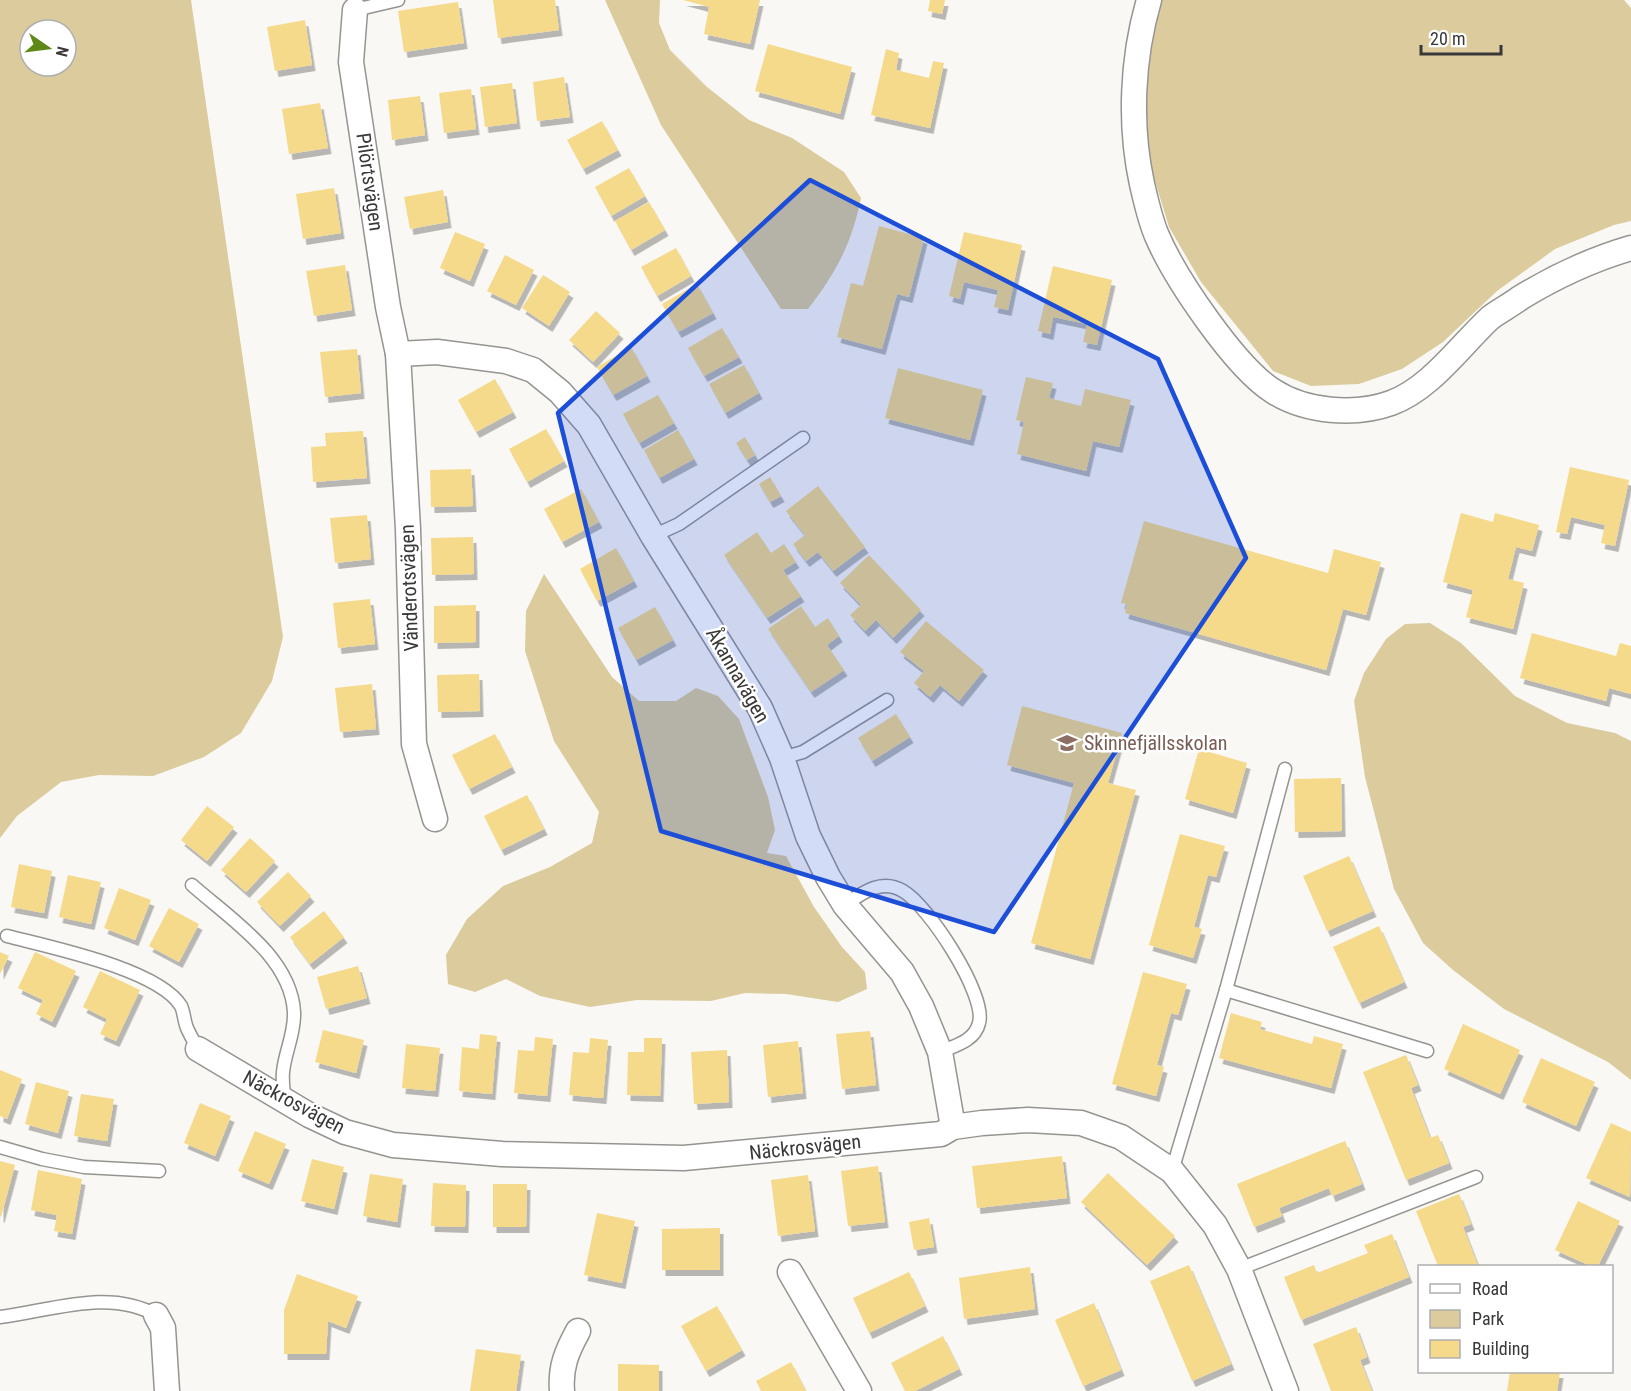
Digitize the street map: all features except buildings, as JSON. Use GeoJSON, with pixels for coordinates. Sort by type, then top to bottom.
{"type":"FeatureCollection","features":[{"type":"Feature","properties":{"kind":"street"},"geometry":{"type":"LineString","coordinates":[[1149,0],[1138,50],[1135,139],[1142,184],[1157,236],[1181,282],[1246,370],[1274,392],[1330,410],[1365,410],[1392,403],[1430,379],[1492,317],[1554,276],[1597,258],[1631,248]]}},
{"type":"Feature","properties":{"kind":"street","name":"Pilörtsvägen"},"geometry":{"type":"LineString","coordinates":[[356,10],[351,62],[388,307],[398,354]]}},
{"type":"Feature","properties":{"kind":"street","name":"Åkannavägen"},"geometry":{"type":"LineString","coordinates":[[398,354],[437,352],[506,360],[533,370],[560,392],[589,425],[653,536],[760,708],[782,758],[808,836],[828,877],[845,905],[902,972],[921,1006],[940,1052],[953,1127]]}},
{"type":"Feature","properties":{"kind":"street","name":"Vänderotsvägen"},"geometry":{"type":"LineString","coordinates":[[398,354],[408,529],[414,744],[435,819]]}},
{"type":"Feature","properties":{"kind":"street","name":"Näckrosvägen"},"geometry":{"type":"LineString","coordinates":[[198,1049],[284,1100],[345,1132],[393,1145],[502,1154],[684,1158],[941,1134],[953,1127],[1028,1120],[1081,1123],[1121,1137],[1172,1171],[1215,1225],[1239,1269],[1286,1391]]}},
{"type":"Feature","properties":{"kind":"street"},"geometry":{"type":"LineString","coordinates":[[790,1272],[859,1391]]}},
{"type":"Feature","properties":{"kind":"street"},"geometry":{"type":"LineString","coordinates":[[156,1315],[163,1328],[167,1391]]}},
{"type":"Feature","properties":{"kind":"street"},"geometry":{"type":"LineString","coordinates":[[562,1391],[561,1376],[565,1356],[578,1330]]}},
{"type":"Feature","properties":{"kind":"lane"},"geometry":{"type":"LineString","coordinates":[[356,10],[398,0]]}},
{"type":"Feature","properties":{"kind":"lane"},"geometry":{"type":"LineString","coordinates":[[653,536],[679,524],[803,438]]}},
{"type":"Feature","properties":{"kind":"lane"},"geometry":{"type":"LineString","coordinates":[[782,758],[803,752],[887,700]]}},
{"type":"Feature","properties":{"kind":"lane"},"geometry":{"type":"LineString","coordinates":[[1172,1171],[1226,990],[1285,769]]}},
{"type":"Feature","properties":{"kind":"lane"},"geometry":{"type":"LineString","coordinates":[[192,885],[254,939],[276,965],[288,987],[294,1011],[292,1037],[283,1071],[284,1100]]}},
{"type":"Feature","properties":{"kind":"lane"},"geometry":{"type":"LineString","coordinates":[[845,905],[870,888],[885,886],[903,890],[923,909],[962,964],[977,1002],[980,1023],[970,1038],[940,1052]]}},
{"type":"Feature","properties":{"kind":"lane"},"geometry":{"type":"LineString","coordinates":[[7,936],[108,964],[144,978],[169,993],[181,1007],[186,1027],[198,1049]]}},
{"type":"Feature","properties":{"kind":"lane"},"geometry":{"type":"LineString","coordinates":[[1226,990],[1427,1050]]}},
{"type":"Feature","properties":{"kind":"lane"},"geometry":{"type":"LineString","coordinates":[[0,1147],[42,1159],[84,1167],[159,1171]]}},
{"type":"Feature","properties":{"kind":"lane"},"geometry":{"type":"LineString","coordinates":[[1239,1269],[1476,1177]]}},
{"type":"Feature","properties":{"kind":"lane"},"geometry":{"type":"LineString","coordinates":[[0,1317],[63,1305],[103,1302],[138,1305],[156,1315]]}},
{"type":"Feature","properties":{"kind":"highlighted area"},"geometry":{"type":"Polygon","coordinates":[[[810,180],[1158,359],[1246,558],[994,932],[661,831],[558,413],[810,180]]]}},
{"type":"Feature","properties":{"kind":"green space"},"geometry":{"type":"Polygon","coordinates":[[[0,0],[191,0],[283,637],[272,681],[241,733],[204,757],[153,776],[99,775],[61,782],[17,816],[0,838],[0,0]]]}},
{"type":"Feature","properties":{"kind":"green space"},"geometry":{"type":"Polygon","coordinates":[[[605,0],[660,0],[659,23],[670,50],[707,87],[749,120],[792,138],[844,172],[861,198],[857,214],[842,257],[808,309],[781,309],[661,125],[605,0]]]}},
{"type":"Feature","properties":{"kind":"green space"},"geometry":{"type":"Polygon","coordinates":[[[1162,0],[1624,0],[1631,8],[1631,221],[1614,225],[1555,249],[1497,291],[1443,342],[1402,369],[1359,384],[1311,386],[1273,371],[1201,282],[1169,227],[1152,171],[1143,102],[1155,23],[1162,0]]]}},
{"type":"Feature","properties":{"kind":"green space"},"geometry":{"type":"Polygon","coordinates":[[[544,574],[612,677],[639,701],[676,701],[696,688],[718,696],[739,719],[768,797],[775,830],[767,853],[786,856],[814,907],[842,947],[865,972],[867,989],[838,1002],[786,994],[745,993],[711,1001],[637,1000],[590,1007],[540,996],[506,979],[475,992],[448,984],[446,955],[467,919],[503,886],[550,867],[592,843],[599,812],[554,741],[525,651],[526,611],[544,574]]]}},
{"type":"Feature","properties":{"kind":"green space"},"geometry":{"type":"Polygon","coordinates":[[[1430,623],[1461,643],[1515,696],[1567,723],[1615,733],[1631,741],[1631,1080],[1608,1062],[1504,1009],[1453,970],[1423,943],[1394,889],[1365,777],[1354,701],[1364,673],[1386,639],[1405,624],[1430,623]]]}},
{"type":"Feature","properties":{"kind":"place","name":"Skinnefjällsskolan"},"geometry":{"type":"Point","coordinates":[1067,743]}}]}
